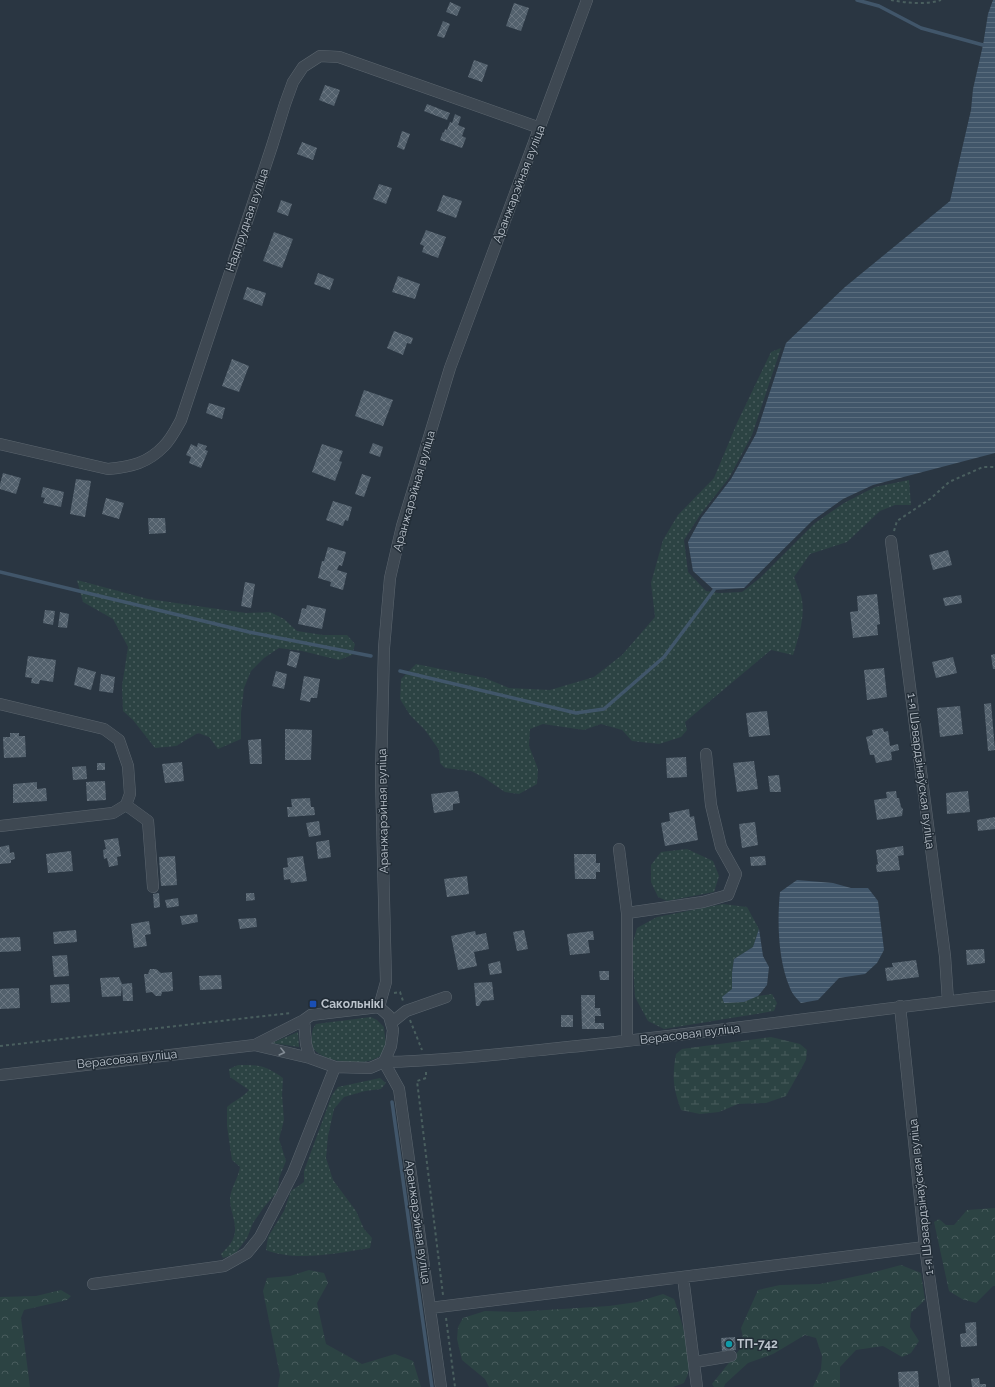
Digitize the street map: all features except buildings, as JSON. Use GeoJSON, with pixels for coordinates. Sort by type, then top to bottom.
{"type":"FeatureCollection","features":[{"type":"Feature","properties":{"kind":"street","name":"Аранжарэйная вуліца"},"geometry":{"type":"LineString","coordinates":[[379,1007],[386,982],[381,776],[384,648],[390,578],[402,526],[450,368],[588,0]]}},
{"type":"Feature","properties":{"kind":"street","name":"Надпрудная вуліца"},"geometry":{"type":"LineString","coordinates":[[0,444],[108,469],[127,467],[146,461],[165,446],[181,420],[290,89],[303,67],[320,56],[339,57],[540,128]]}},
{"type":"Feature","properties":{"kind":"street","name":"1-я Шэвардзінаўская вуліца"},"geometry":{"type":"LineString","coordinates":[[891,541],[944,956],[948,1001]]}},
{"type":"Feature","properties":{"kind":"street"},"geometry":{"type":"LineString","coordinates":[[0,704],[104,729],[119,740],[128,766],[130,794],[126,805],[113,813],[0,826]]}},
{"type":"Feature","properties":{"kind":"street"},"geometry":{"type":"LineString","coordinates":[[627,913],[703,902],[728,895],[736,874],[721,847],[711,805],[706,754]]}},
{"type":"Feature","properties":{"kind":"street"},"geometry":{"type":"LineString","coordinates":[[126,805],[148,821],[153,887]]}},
{"type":"Feature","properties":{"kind":"street"},"geometry":{"type":"LineString","coordinates":[[619,849],[627,913],[627,1041]]}},
{"type":"Feature","properties":{"kind":"street","name":"Верасовая вуліца"},"geometry":{"type":"LineString","coordinates":[[0,1074],[255,1045],[310,1058],[336,1067],[370,1068],[384,1062],[424,1061],[627,1041],[788,1022],[900,1006],[995,996]]}},
{"type":"Feature","properties":{"kind":"street"},"geometry":{"type":"LineString","coordinates":[[391,1023],[406,1011],[446,998]]}},
{"type":"Feature","properties":{"kind":"street","name":"1-я Шэвардзінаўская вуліца"},"geometry":{"type":"LineString","coordinates":[[900,1006],[925,1247],[945,1387]]}},
{"type":"Feature","properties":{"kind":"street","name":"Верасовая вуліца"},"geometry":{"type":"LineString","coordinates":[[255,1045],[311,1015],[379,1007]]}},
{"type":"Feature","properties":{"kind":"street"},"geometry":{"type":"LineString","coordinates":[[379,1007],[389,1016],[392,1030],[391,1046],[384,1062]]}},
{"type":"Feature","properties":{"kind":"street"},"geometry":{"type":"LineString","coordinates":[[304,1020],[306,1044],[310,1058]]}},
{"type":"Feature","properties":{"kind":"street","name":"Аранжарэйная вуліца"},"geometry":{"type":"LineString","coordinates":[[384,1062],[399,1089],[441,1387]]}},
{"type":"Feature","properties":{"kind":"street"},"geometry":{"type":"LineString","coordinates":[[93,1284],[224,1266],[247,1253],[260,1237],[293,1172],[336,1067]]}},
{"type":"Feature","properties":{"kind":"street"},"geometry":{"type":"LineString","coordinates":[[430,1308],[925,1247]]}},
{"type":"Feature","properties":{"kind":"street"},"geometry":{"type":"LineString","coordinates":[[683,1277],[697,1387]]}},
{"type":"Feature","properties":{"kind":"street"},"geometry":{"type":"LineString","coordinates":[[695,1362],[731,1356]]}},
{"type":"Feature","properties":{"kind":"path"},"geometry":{"type":"LineString","coordinates":[[891,0],[903,3],[941,0]]}},
{"type":"Feature","properties":{"kind":"path"},"geometry":{"type":"LineString","coordinates":[[891,541],[897,521],[930,499],[949,482],[983,467],[995,467]]}},
{"type":"Feature","properties":{"kind":"green space"},"geometry":{"type":"Polygon","coordinates":[[[781,348],[752,435],[729,478],[700,515],[684,540],[688,572],[706,591],[719,593],[742,592],[760,578],[815,523],[844,503],[875,487],[909,480],[911,505],[895,505],[880,511],[847,542],[810,554],[794,577],[801,595],[803,610],[801,625],[793,655],[771,650],[685,722],[687,730],[681,737],[659,744],[632,741],[622,730],[601,724],[584,730],[543,724],[530,729],[529,746],[538,769],[537,784],[519,794],[505,792],[483,777],[471,771],[445,768],[440,763],[439,750],[425,730],[410,715],[400,699],[401,679],[416,664],[485,678],[509,688],[550,690],[594,677],[622,655],[655,617],[651,583],[663,540],[678,515],[714,478],[737,423],[771,352],[781,348]]]}},
{"type":"Feature","properties":{"kind":"green space"},"geometry":{"type":"Polygon","coordinates":[[[77,580],[148,599],[246,613],[270,612],[284,619],[297,631],[323,635],[347,635],[355,644],[352,655],[339,660],[302,651],[279,648],[264,658],[251,671],[244,688],[241,713],[241,739],[218,749],[209,737],[198,733],[176,746],[155,748],[133,720],[123,711],[122,686],[128,647],[113,619],[83,602],[77,580]]]}},
{"type":"Feature","properties":{"kind":"green space"},"geometry":{"type":"Polygon","coordinates":[[[687,849],[713,861],[719,876],[714,892],[667,901],[658,897],[651,882],[651,865],[661,852],[687,849]]]}},
{"type":"Feature","properties":{"kind":"green space"},"geometry":{"type":"Polygon","coordinates":[[[723,904],[747,907],[759,929],[753,947],[734,959],[732,989],[724,1003],[743,1002],[758,996],[772,994],[777,1003],[774,1011],[664,1029],[648,1021],[635,997],[632,946],[637,928],[657,917],[723,904]]]}},
{"type":"Feature","properties":{"kind":"green space"},"geometry":{"type":"Polygon","coordinates":[[[371,1017],[377,1020],[384,1027],[386,1044],[385,1049],[380,1056],[372,1060],[362,1062],[338,1061],[327,1058],[312,1047],[312,1032],[316,1024],[371,1017]]]}},
{"type":"Feature","properties":{"kind":"green space"},"geometry":{"type":"Polygon","coordinates":[[[298,1032],[299,1047],[272,1043],[298,1032]]]}},
{"type":"Feature","properties":{"kind":"green space"},"geometry":{"type":"Polygon","coordinates":[[[771,1037],[800,1044],[807,1050],[806,1060],[786,1096],[766,1103],[738,1104],[719,1112],[700,1114],[681,1110],[676,1095],[674,1070],[676,1054],[682,1049],[771,1037]]]}},
{"type":"Feature","properties":{"kind":"green space"},"geometry":{"type":"Polygon","coordinates":[[[238,1065],[252,1065],[266,1068],[283,1078],[282,1095],[284,1120],[279,1139],[286,1161],[279,1178],[278,1191],[253,1223],[247,1238],[235,1254],[223,1258],[221,1254],[231,1243],[235,1234],[235,1224],[230,1199],[240,1167],[232,1160],[227,1126],[227,1107],[249,1090],[230,1077],[229,1069],[238,1065]]]}},
{"type":"Feature","properties":{"kind":"green space"},"geometry":{"type":"Polygon","coordinates":[[[380,1078],[386,1083],[381,1089],[365,1091],[344,1097],[334,1109],[328,1136],[326,1158],[333,1180],[356,1211],[364,1229],[372,1238],[370,1248],[331,1254],[303,1256],[278,1254],[266,1250],[268,1237],[284,1211],[291,1191],[304,1182],[304,1171],[332,1095],[338,1087],[380,1078]]]}},
{"type":"Feature","properties":{"kind":"green space"},"geometry":{"type":"Polygon","coordinates":[[[995,1208],[995,1286],[993,1286],[976,1303],[962,1299],[949,1291],[934,1222],[939,1219],[946,1225],[954,1225],[967,1210],[995,1208]]]}},
{"type":"Feature","properties":{"kind":"green space"},"geometry":{"type":"Polygon","coordinates":[[[901,1265],[921,1273],[925,1300],[911,1313],[910,1327],[919,1341],[911,1353],[902,1357],[883,1346],[856,1350],[840,1367],[840,1387],[813,1387],[821,1369],[822,1356],[816,1338],[805,1335],[773,1354],[748,1363],[725,1384],[724,1387],[714,1387],[712,1384],[744,1344],[741,1328],[758,1290],[780,1285],[820,1284],[901,1265]]]}},
{"type":"Feature","properties":{"kind":"green space"},"geometry":{"type":"Polygon","coordinates":[[[309,1270],[324,1273],[328,1283],[317,1303],[326,1344],[362,1364],[395,1354],[413,1361],[421,1387],[278,1387],[280,1375],[263,1291],[267,1278],[290,1276],[309,1270]]]}},
{"type":"Feature","properties":{"kind":"green space"},"geometry":{"type":"Polygon","coordinates":[[[61,1290],[71,1296],[67,1300],[24,1310],[21,1318],[30,1387],[0,1387],[0,1297],[36,1296],[61,1290]]]}},
{"type":"Feature","properties":{"kind":"green space"},"geometry":{"type":"Polygon","coordinates":[[[663,1294],[674,1299],[683,1326],[687,1346],[689,1366],[688,1374],[684,1383],[673,1387],[489,1387],[485,1379],[462,1360],[457,1339],[458,1327],[463,1318],[485,1311],[515,1312],[609,1306],[637,1302],[663,1294]]]}},
{"type":"Feature","properties":{"kind":"water"},"geometry":{"type":"Polygon","coordinates":[[[993,0],[995,0],[995,453],[873,485],[843,499],[812,521],[744,588],[714,590],[693,571],[688,542],[701,518],[731,479],[756,434],[786,343],[845,287],[950,201],[971,110],[973,89],[988,14],[993,0]]]}},
{"type":"Feature","properties":{"kind":"water"},"geometry":{"type":"Polygon","coordinates":[[[797,880],[833,883],[851,888],[868,888],[878,901],[884,950],[877,963],[865,974],[839,978],[818,1000],[801,1003],[792,992],[786,977],[779,941],[780,892],[797,880]]]}},
{"type":"Feature","properties":{"kind":"water"},"geometry":{"type":"Polygon","coordinates":[[[759,929],[763,956],[769,967],[767,985],[758,996],[744,1002],[724,1003],[722,997],[732,989],[734,959],[753,947],[759,929]]]}},
{"type":"Feature","properties":{"kind":"waterway"},"geometry":{"type":"LineString","coordinates":[[857,0],[879,6],[921,28],[983,45]]}},
{"type":"Feature","properties":{"kind":"waterway"},"geometry":{"type":"LineString","coordinates":[[0,572],[249,632],[371,656]]}},
{"type":"Feature","properties":{"kind":"waterway"},"geometry":{"type":"LineString","coordinates":[[400,671],[576,713],[604,709],[664,657],[714,590]]}},
{"type":"Feature","properties":{"kind":"waterway"},"geometry":{"type":"LineString","coordinates":[[392,1102],[432,1387]]}},
{"type":"Feature","properties":{"kind":"place","name":"Сакольнікі"},"geometry":{"type":"Point","coordinates":[313,1004]}},
{"type":"Feature","properties":{"kind":"place","name":"ТП-742"},"geometry":{"type":"Point","coordinates":[729,1344]}}]}
